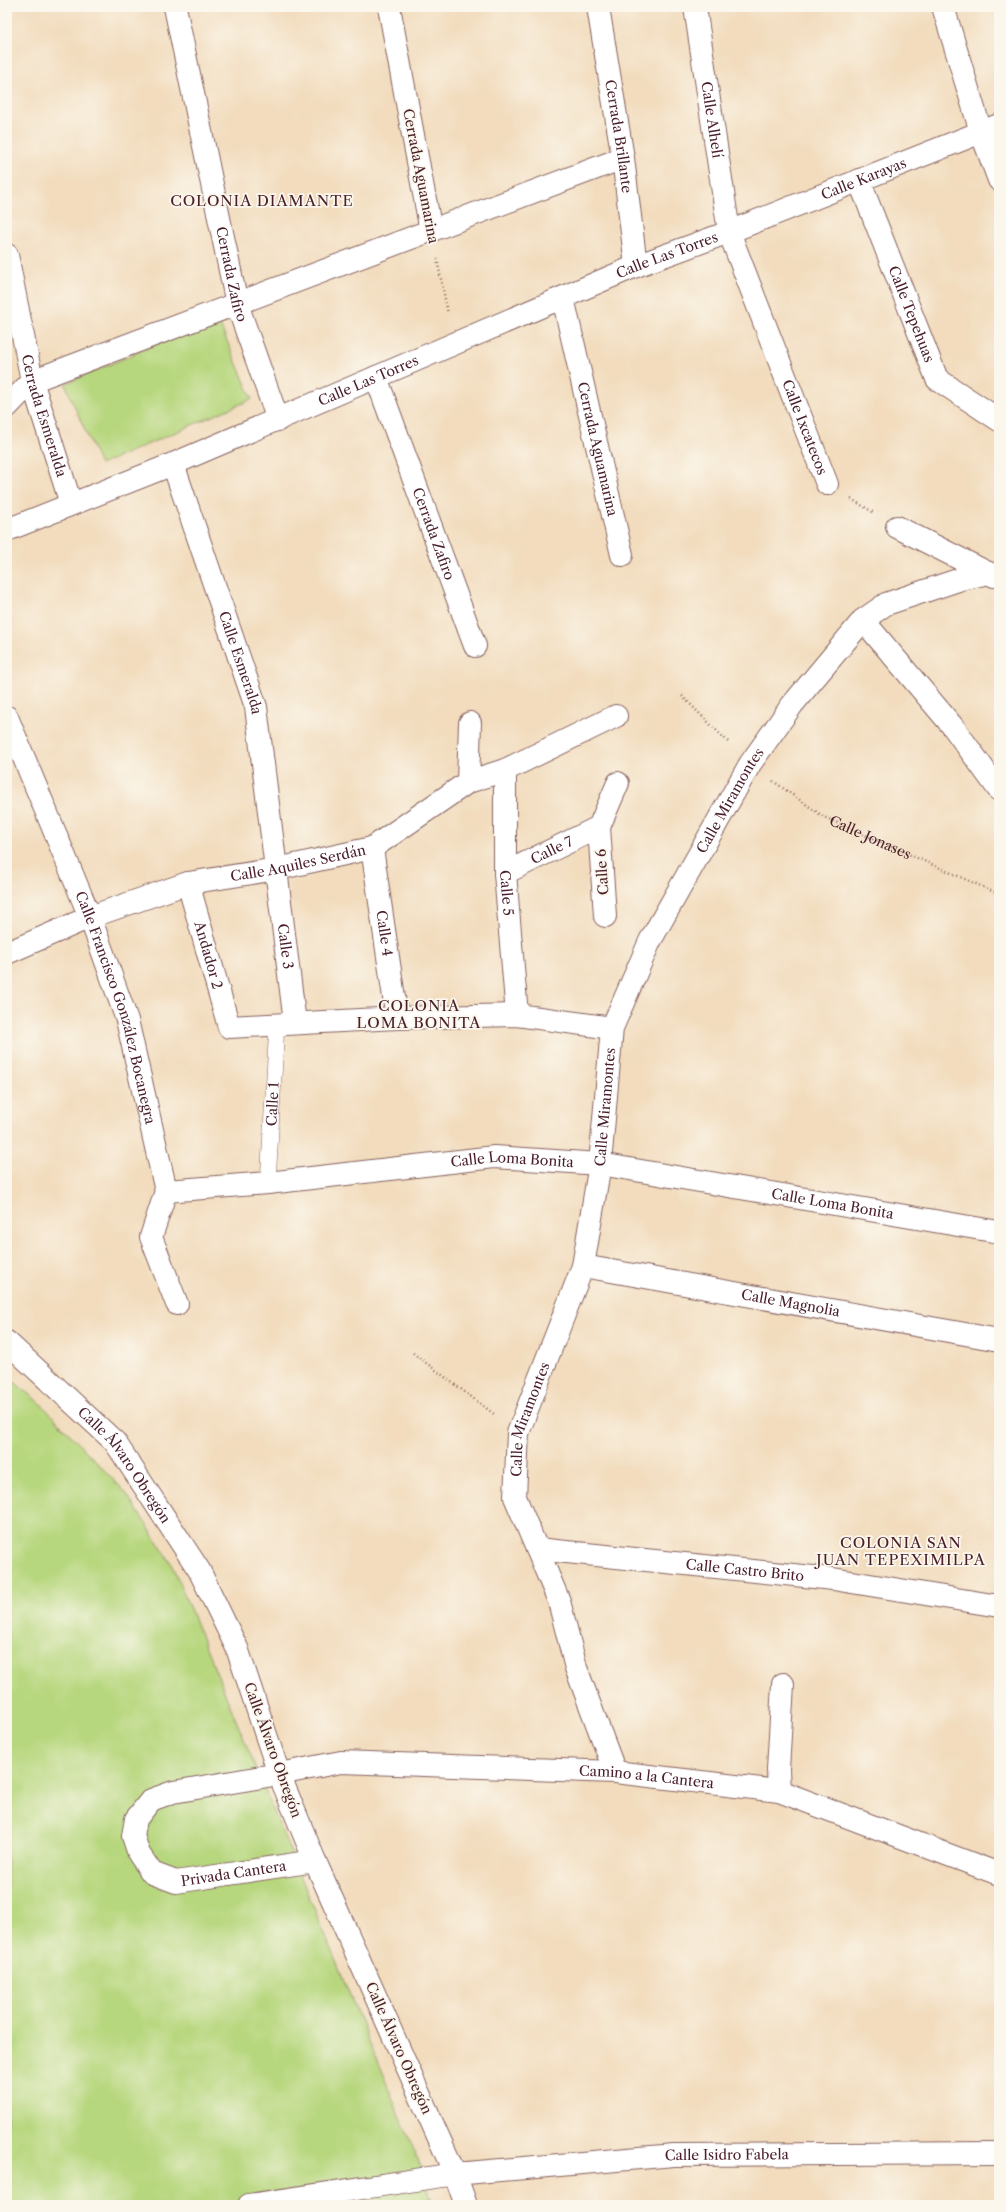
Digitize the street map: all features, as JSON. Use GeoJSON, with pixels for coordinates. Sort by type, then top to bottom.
{"type":"FeatureCollection","features":[{"type":"Feature","properties":{"kind":"street","name":"Cerrada Zafiro"},"geometry":{"type":"LineString","coordinates":[[175,7],[237,304],[278,420]]}},
{"type":"Feature","properties":{"kind":"street","name":"Cerrada Aguamarina"},"geometry":{"type":"LineString","coordinates":[[389,7],[431,231]]}},
{"type":"Feature","properties":{"kind":"street","name":"Cerrada Brillante"},"geometry":{"type":"LineString","coordinates":[[598,7],[622,158],[636,266]]}},
{"type":"Feature","properties":{"kind":"street","name":"Calle Alhelí"},"geometry":{"type":"LineString","coordinates":[[695,7],[729,232]]}},
{"type":"Feature","properties":{"kind":"street"},"geometry":{"type":"LineString","coordinates":[[944,10],[990,129],[999,180]]}},
{"type":"Feature","properties":{"kind":"street","name":"Calle Karayas"},"geometry":{"type":"LineString","coordinates":[[729,232],[990,129]]}},
{"type":"Feature","properties":{"kind":"street"},"geometry":{"type":"LineString","coordinates":[[7,407],[32,381],[622,158]]}},
{"type":"Feature","properties":{"kind":"street","name":"Calle Tepehuas"},"geometry":{"type":"LineString","coordinates":[[859,180],[937,379],[999,420]]}},
{"type":"Feature","properties":{"kind":"street","name":"Calle Las Torres"},"geometry":{"type":"LineString","coordinates":[[7,530],[173,464],[278,420],[636,266],[729,232]]}},
{"type":"Feature","properties":{"kind":"street","name":"Calle Ixcatecos"},"geometry":{"type":"LineString","coordinates":[[729,232],[827,484]]}},
{"type":"Feature","properties":{"kind":"street","name":"Cerrada Esmeralda"},"geometry":{"type":"LineString","coordinates":[[7,255],[32,381],[71,504]]}},
{"type":"Feature","properties":{"kind":"street","name":"Cerrada Aguamarina"},"geometry":{"type":"LineString","coordinates":[[563,298],[622,555]]}},
{"type":"Feature","properties":{"kind":"street","name":"Cerrada Zafiro"},"geometry":{"type":"LineString","coordinates":[[376,377],[475,646]]}},
{"type":"Feature","properties":{"kind":"street","name":"Calle Esmeralda"},"geometry":{"type":"LineString","coordinates":[[173,464],[256,707],[276,869]]}},
{"type":"Feature","properties":{"kind":"street"},"geometry":{"type":"LineString","coordinates":[[897,527],[994,576]]}},
{"type":"Feature","properties":{"kind":"street","name":"Calle Miramontes"},"geometry":{"type":"LineString","coordinates":[[615,1772],[576,1668],[559,1601],[515,1498],[518,1433],[583,1266],[600,1164],[612,1028],[650,942],[750,764],[792,705],[863,620],[886,604],[961,579],[994,576]]}},
{"type":"Feature","properties":{"kind":"street"},"geometry":{"type":"LineString","coordinates":[[863,620],[954,728],[999,790]]}},
{"type":"Feature","properties":{"kind":"street","name":"Calle Aquiles Serdán"},"geometry":{"type":"LineString","coordinates":[[7,953],[90,917],[188,883],[276,869],[372,848],[468,782],[505,770],[616,716]]}},
{"type":"Feature","properties":{"kind":"street","name":"Calle Francisco González Bocanegra"},"geometry":{"type":"LineString","coordinates":[[7,717],[12,743],[90,917],[127,1020],[166,1191]]}},
{"type":"Feature","properties":{"kind":"street"},"geometry":{"type":"LineString","coordinates":[[468,782],[470,723]]}},
{"type":"Feature","properties":{"kind":"street","name":"Calle 5"},"geometry":{"type":"LineString","coordinates":[[505,770],[505,873],[517,1016]]}},
{"type":"Feature","properties":{"kind":"street"},"geometry":{"type":"LineString","coordinates":[[599,827],[618,783]]}},
{"type":"Feature","properties":{"kind":"street","name":"Calle 7"},"geometry":{"type":"LineString","coordinates":[[505,873],[599,827]]}},
{"type":"Feature","properties":{"kind":"street","name":"Calle 6"},"geometry":{"type":"LineString","coordinates":[[599,827],[605,916]]}},
{"type":"Feature","properties":{"kind":"street","name":"Calle 4"},"geometry":{"type":"LineString","coordinates":[[372,848],[397,1018]]}},
{"type":"Feature","properties":{"kind":"street","name":"Calle 3"},"geometry":{"type":"LineString","coordinates":[[276,869],[286,1024]]}},
{"type":"Feature","properties":{"kind":"street","name":"Andador 2"},"geometry":{"type":"LineString","coordinates":[[188,883],[229,1027],[286,1024]]}},
{"type":"Feature","properties":{"kind":"street"},"geometry":{"type":"LineString","coordinates":[[286,1024],[397,1018],[517,1016],[612,1028]]}},
{"type":"Feature","properties":{"kind":"street","name":"Calle Loma Bonita"},"geometry":{"type":"LineString","coordinates":[[166,1191],[268,1183],[494,1157],[600,1164],[999,1232]]}},
{"type":"Feature","properties":{"kind":"street"},"geometry":{"type":"LineString","coordinates":[[166,1191],[151,1237],[177,1304]]}},
{"type":"Feature","properties":{"kind":"street","name":"Calle Magnolia"},"geometry":{"type":"LineString","coordinates":[[583,1266],[999,1340]]}},
{"type":"Feature","properties":{"kind":"street","name":"Calle Álvaro Obregón"},"geometry":{"type":"LineString","coordinates":[[7,1342],[116,1442],[199,1570],[236,1648],[279,1774],[315,1862],[455,2174],[466,2205]]}},
{"type":"Feature","properties":{"kind":"street","name":"Calle Castro Brito"},"geometry":{"type":"LineString","coordinates":[[537,1549],[833,1579],[999,1606]]}},
{"type":"Feature","properties":{"kind":"street"},"geometry":{"type":"LineString","coordinates":[[779,1791],[778,1769],[783,1684]]}},
{"type":"Feature","properties":{"kind":"street","name":"Camino a la Cantera"},"geometry":{"type":"LineString","coordinates":[[279,1774],[341,1762],[615,1772],[779,1791],[999,1874]]}},
{"type":"Feature","properties":{"kind":"street","name":"Privada Cantera"},"geometry":{"type":"LineString","coordinates":[[279,1774],[173,1792],[151,1800],[136,1819],[133,1836],[138,1854],[152,1873],[176,1882],[315,1862]]}},
{"type":"Feature","properties":{"kind":"street","name":"Calle Isidro Fabela"},"geometry":{"type":"LineString","coordinates":[[249,2205],[455,2174],[674,2155],[999,2153]]}},
{"type":"Feature","properties":{"kind":"lane","name":"Calle 1"},"geometry":{"type":"LineString","coordinates":[[268,1183],[286,1024]]}},
{"type":"Feature","properties":{"kind":"path","name":"Cerrada Aguamarina"},"geometry":{"type":"LineString","coordinates":[[431,231],[454,345]]}},
{"type":"Feature","properties":{"kind":"path","name":"Calle Ixcatecos"},"geometry":{"type":"LineString","coordinates":[[827,484],[897,527]]}},
{"type":"Feature","properties":{"kind":"path","name":"Calle Jonases"},"geometry":{"type":"LineString","coordinates":[[682,696],[750,764],[824,817],[999,894]]}},
{"type":"Feature","properties":{"kind":"path"},"geometry":{"type":"LineString","coordinates":[[413,1353],[518,1433]]}},
{"type":"Feature","properties":{"kind":"green space"},"geometry":{"type":"Polygon","coordinates":[[[217,318],[252,399],[100,465],[65,384],[217,318]]]}},
{"type":"Feature","properties":{"kind":"green space"},"geometry":{"type":"Polygon","coordinates":[[[7,1376],[42,1405],[126,1493],[171,1563],[419,2162],[433,2205],[7,2205],[7,1376]]]}},
{"type":"Feature","properties":{"kind":"district","name":"COLONIA DIAMANTE"},"geometry":{"type":"Point","coordinates":[262,201]}},
{"type":"Feature","properties":{"kind":"district","name":"COLONIA LOMA BONITA"},"geometry":{"type":"Point","coordinates":[419,1014]}},
{"type":"Feature","properties":{"kind":"district","name":"COLONIA SAN JUAN TEPEXIMILPA"},"geometry":{"type":"Point","coordinates":[901,1552]}}]}
